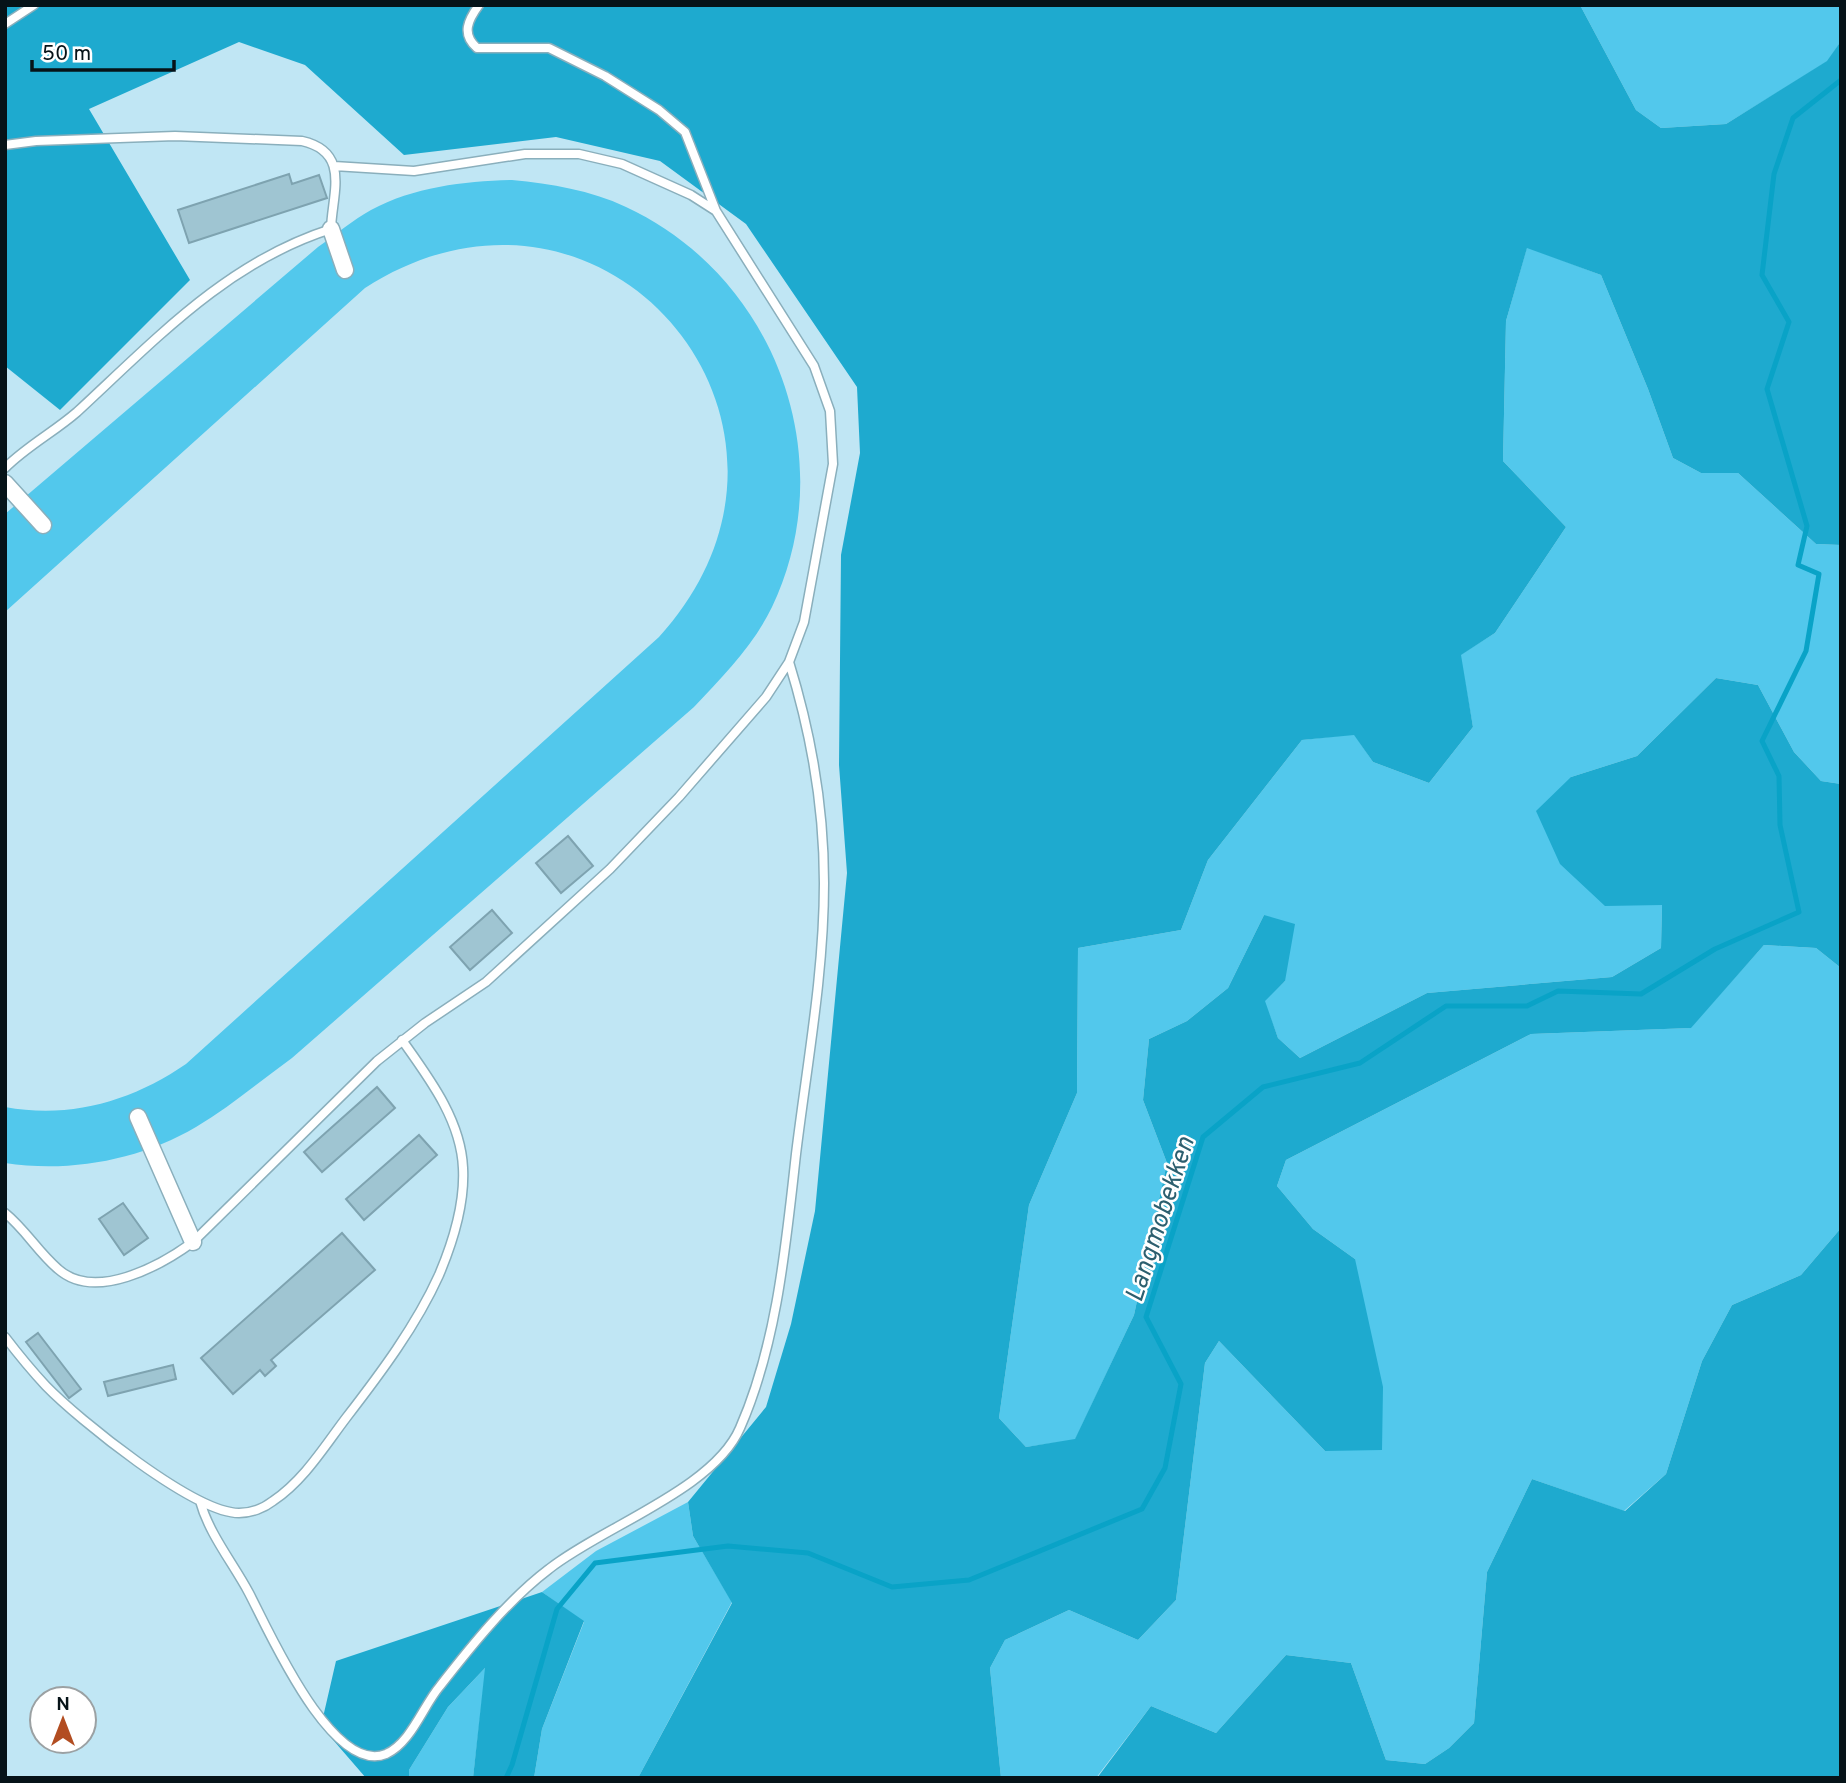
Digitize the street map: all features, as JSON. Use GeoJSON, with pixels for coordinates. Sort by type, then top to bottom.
{"type":"FeatureCollection","features":[{"type":"Feature","properties":{"kind":"street"},"geometry":{"type":"LineString","coordinates":[[331,229],[345,270]]}},
{"type":"Feature","properties":{"kind":"street"},"geometry":{"type":"LineString","coordinates":[[5,483],[43,524]]}},
{"type":"Feature","properties":{"kind":"street"},"geometry":{"type":"LineString","coordinates":[[138,1117],[193,1242]]}},
{"type":"Feature","properties":{"kind":"lane"},"geometry":{"type":"LineString","coordinates":[[5,24],[34,5]]}},
{"type":"Feature","properties":{"kind":"lane"},"geometry":{"type":"LineString","coordinates":[[5,1213],[58,1270],[79,1281],[93,1282],[144,1272],[193,1242],[346,1091],[402,1041],[486,982],[610,869],[671,806],[766,697],[789,663],[804,622],[833,464],[833,424],[827,397],[814,366],[716,211],[689,141],[674,121],[605,76],[549,48],[477,48],[468,37],[467,26],[479,5]]}},
{"type":"Feature","properties":{"kind":"lane"},"geometry":{"type":"LineString","coordinates":[[5,145],[36,141],[175,136],[302,141],[323,150],[334,166],[337,182],[331,229],[293,244],[211,290],[166,327],[62,425],[5,468]]}},
{"type":"Feature","properties":{"kind":"lane"},"geometry":{"type":"LineString","coordinates":[[334,166],[414,171],[525,154],[579,154],[622,164],[716,211]]}},
{"type":"Feature","properties":{"kind":"lane"},"geometry":{"type":"LineString","coordinates":[[200,1501],[282,1658],[318,1715],[346,1746],[357,1752],[378,1756],[398,1746],[439,1687],[536,1580],[568,1553],[671,1496],[711,1466],[733,1442],[748,1408],[773,1310],[789,1221],[821,954],[824,868],[813,757],[789,663]]}},
{"type":"Feature","properties":{"kind":"lane"},"geometry":{"type":"LineString","coordinates":[[5,1337],[46,1386],[69,1407],[143,1464],[200,1501],[239,1513],[259,1509],[283,1494],[324,1449],[410,1327],[438,1276],[460,1210],[462,1153],[452,1121],[438,1094],[402,1041]]}},
{"type":"Feature","properties":{"kind":"shaded area"},"geometry":{"type":"Polygon","coordinates":[[[5,5],[1580,5],[1636,110],[1661,128],[1726,124],[1827,61],[1841,41],[1841,545],[1816,544],[1738,473],[1701,473],[1673,458],[1601,275],[1527,248],[1506,321],[1503,461],[1566,527],[1495,633],[1461,655],[1473,727],[1429,783],[1373,762],[1354,735],[1302,740],[1208,860],[1181,930],[1078,948],[1077,1093],[1029,1205],[999,1418],[1026,1447],[1075,1439],[1134,1315],[1167,1163],[1143,1100],[1149,1039],[1187,1021],[1228,988],[1264,915],[1295,924],[1285,981],[1265,1001],[1278,1038],[1300,1058],[1427,993],[1612,977],[1661,948],[1662,905],[1605,906],[1560,864],[1536,811],[1571,777],[1637,756],[1716,678],[1758,685],[1794,752],[1821,781],[1841,784],[1841,968],[1816,948],[1764,945],[1691,1028],[1531,1034],[1286,1160],[1277,1186],[1313,1229],[1355,1259],[1383,1387],[1382,1450],[1325,1451],[1219,1341],[1205,1363],[1176,1600],[1138,1640],[1069,1610],[1005,1640],[990,1668],[1001,1778],[638,1778],[732,1603],[693,1536],[688,1502],[766,1407],[791,1324],[815,1211],[847,873],[839,765],[841,555],[860,453],[857,387],[746,224],[660,161],[556,137],[404,155],[305,65],[239,42],[89,109],[190,280],[60,410],[5,366],[5,5]]]}},
{"type":"Feature","properties":{"kind":"shaded area"},"geometry":{"type":"Polygon","coordinates":[[[1580,5],[1841,5],[1841,41],[1828,61],[1726,124],[1661,128],[1636,110],[1580,5]]]}},
{"type":"Feature","properties":{"kind":"shaded area"},"geometry":{"type":"Polygon","coordinates":[[[512,180],[571,189],[626,207],[678,238],[722,278],[756,325],[782,377],[796,433],[800,491],[792,550],[772,607],[747,647],[694,707],[292,1058],[233,1102],[196,1127],[128,1156],[79,1165],[30,1166],[5,1163],[5,1107],[54,1111],[100,1104],[144,1088],[186,1064],[659,637],[711,555],[728,472],[713,393],[674,326],[614,275],[539,248],[454,250],[365,288],[5,612],[5,514],[318,247],[364,214],[387,202],[458,184],[512,180]]]}},
{"type":"Feature","properties":{"kind":"shaded area"},"geometry":{"type":"Polygon","coordinates":[[[1527,247],[1601,275],[1673,458],[1701,473],[1738,473],[1816,544],[1841,545],[1841,784],[1821,781],[1794,752],[1758,685],[1716,678],[1637,756],[1571,777],[1662,905],[1661,948],[1612,977],[1427,993],[1300,1058],[1278,1038],[1264,1001],[1285,981],[1264,915],[1228,988],[1187,1021],[1149,1039],[1143,1100],[1167,1163],[1134,1315],[1075,1440],[1026,1447],[999,1418],[1029,1205],[1077,1093],[1078,948],[1181,930],[1208,860],[1302,740],[1354,734],[1373,762],[1429,783],[1473,727],[1460,655],[1495,633],[1566,527],[1503,461],[1506,321],[1527,247]]]}},
{"type":"Feature","properties":{"kind":"shaded area"},"geometry":{"type":"Polygon","coordinates":[[[1764,945],[1816,948],[1841,968],[1841,1228],[1801,1275],[1732,1305],[1702,1361],[1666,1474],[1624,1511],[1532,1479],[1487,1572],[1474,1723],[1449,1748],[1425,1764],[1386,1760],[1351,1663],[1286,1655],[1216,1733],[1151,1706],[1096,1778],[1001,1778],[990,1668],[1005,1640],[1069,1610],[1138,1640],[1176,1600],[1205,1363],[1219,1341],[1325,1451],[1355,1259],[1313,1229],[1277,1186],[1286,1160],[1531,1034],[1690,1028],[1764,945]]]}},
{"type":"Feature","properties":{"kind":"shaded area"},"geometry":{"type":"Polygon","coordinates":[[[1841,1228],[1841,1778],[1097,1778],[1151,1706],[1216,1733],[1286,1655],[1351,1663],[1386,1760],[1425,1764],[1449,1748],[1474,1723],[1487,1572],[1532,1479],[1625,1511],[1666,1474],[1702,1361],[1732,1305],[1801,1275],[1841,1228]]]}},
{"type":"Feature","properties":{"kind":"shaded area"},"geometry":{"type":"Polygon","coordinates":[[[688,1502],[693,1536],[732,1602],[638,1778],[534,1778],[542,1729],[584,1622],[542,1592],[596,1551],[688,1502]]]}},
{"type":"Feature","properties":{"kind":"shaded area"},"geometry":{"type":"Polygon","coordinates":[[[542,1592],[584,1621],[542,1729],[534,1778],[473,1778],[485,1668],[448,1707],[409,1770],[409,1778],[366,1778],[321,1726],[336,1661],[542,1592]]]}},
{"type":"Feature","properties":{"kind":"shaded area"},"geometry":{"type":"Polygon","coordinates":[[[486,1667],[473,1778],[409,1778],[409,1770],[448,1707],[486,1667]]]}},
{"type":"Feature","properties":{"kind":"building"},"geometry":{"type":"Polygon","coordinates":[[[289,174],[292,184],[319,175],[327,198],[189,243],[178,210],[289,174]]]}},
{"type":"Feature","properties":{"kind":"building"},"geometry":{"type":"Polygon","coordinates":[[[568,836],[593,866],[561,893],[536,863],[568,836]]]}},
{"type":"Feature","properties":{"kind":"building"},"geometry":{"type":"Polygon","coordinates":[[[492,910],[512,933],[470,970],[450,947],[492,910]]]}},
{"type":"Feature","properties":{"kind":"building"},"geometry":{"type":"Polygon","coordinates":[[[377,1087],[395,1108],[322,1172],[304,1152],[377,1087]]]}},
{"type":"Feature","properties":{"kind":"building"},"geometry":{"type":"Polygon","coordinates":[[[419,1135],[437,1155],[364,1220],[346,1199],[419,1135]]]}},
{"type":"Feature","properties":{"kind":"building"},"geometry":{"type":"Polygon","coordinates":[[[123,1203],[148,1238],[124,1255],[99,1219],[123,1203]]]}},
{"type":"Feature","properties":{"kind":"building"},"geometry":{"type":"Polygon","coordinates":[[[342,1233],[375,1270],[271,1360],[276,1366],[265,1376],[260,1370],[233,1394],[201,1358],[342,1233]]]}},
{"type":"Feature","properties":{"kind":"building"},"geometry":{"type":"Polygon","coordinates":[[[38,1333],[81,1389],[69,1398],[26,1342],[38,1333]]]}},
{"type":"Feature","properties":{"kind":"building"},"geometry":{"type":"Polygon","coordinates":[[[173,1365],[176,1379],[108,1396],[104,1382],[173,1365]]]}},
{"type":"Feature","properties":{"kind":"waterway","name":"Langmobekken"},"geometry":{"type":"LineString","coordinates":[[506,1778],[557,1609],[595,1563],[728,1546],[808,1553],[892,1587],[969,1580],[1142,1509],[1165,1468],[1181,1384],[1146,1317],[1203,1137],[1263,1087],[1360,1063],[1446,1006],[1527,1006],[1558,991],[1641,994],[1715,949],[1799,912],[1780,825],[1779,776],[1762,741],[1806,651],[1819,574],[1798,565],[1807,526],[1767,389],[1789,322],[1762,275],[1774,174],[1793,118],[1841,80]]}}]}
